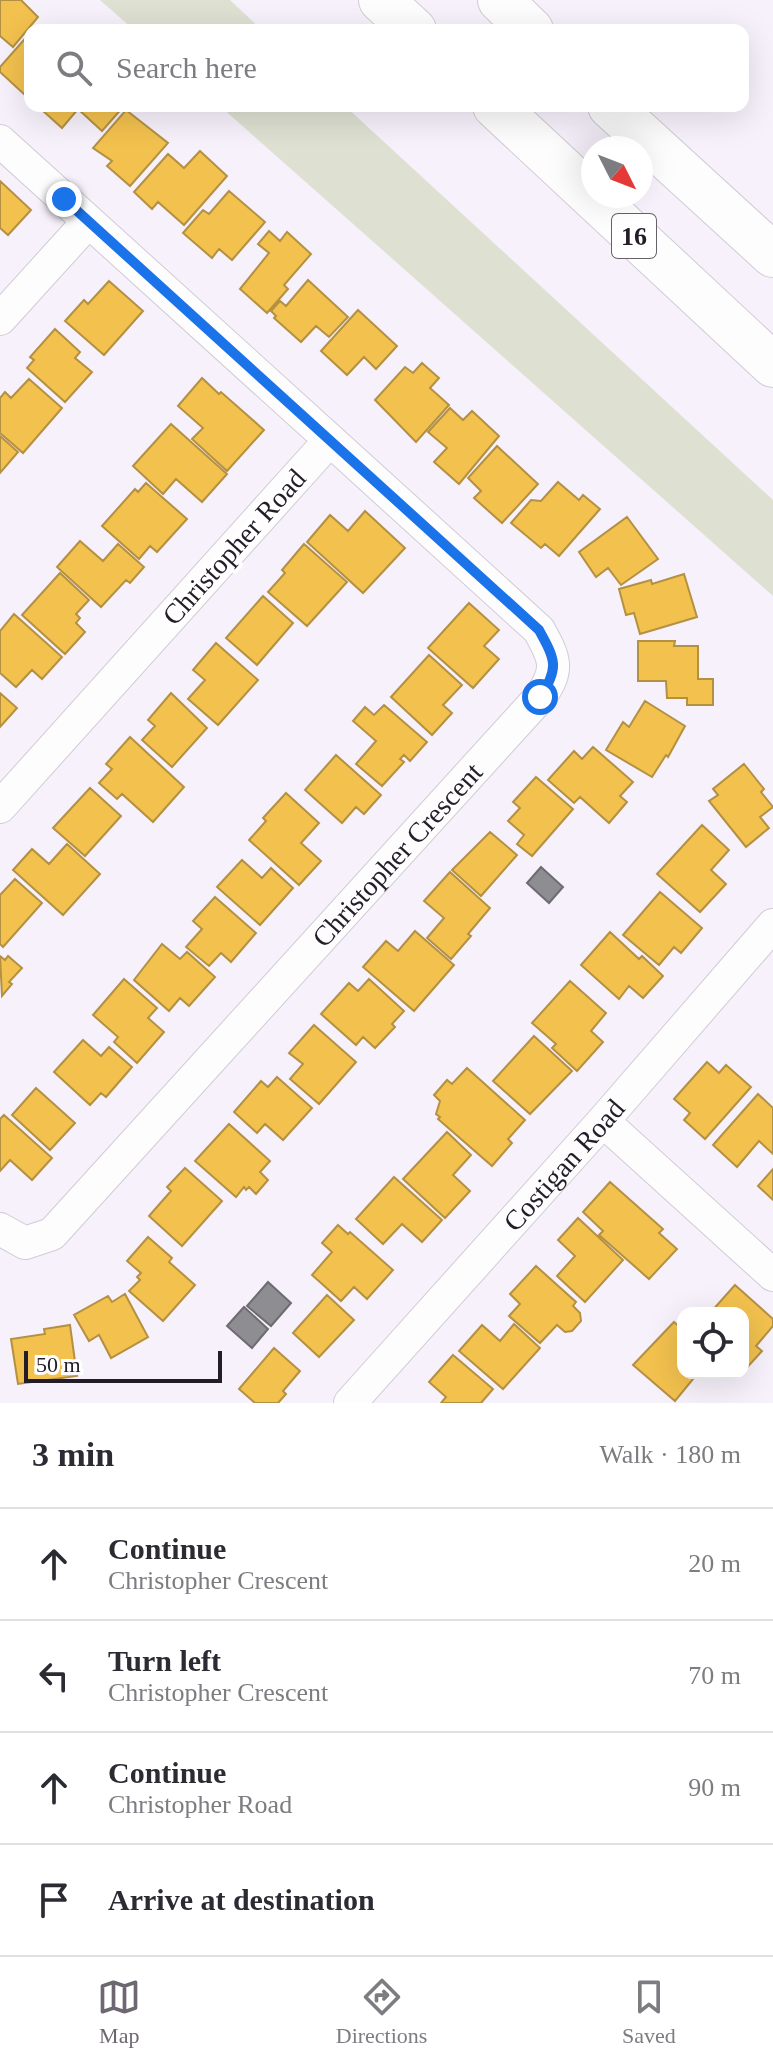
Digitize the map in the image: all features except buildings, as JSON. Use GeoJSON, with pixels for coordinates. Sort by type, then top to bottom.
{"type":"FeatureCollection","features":[{"type":"Feature","properties":{"kind":"highway"},"geometry":{"type":"LineString","coordinates":[[381,0],[407,24]]}},
{"type":"Feature","properties":{"kind":"highway"},"geometry":{"type":"LineString","coordinates":[[500,0],[525,24]]}},
{"type":"Feature","properties":{"kind":"highway","name":"16"},"geometry":{"type":"LineString","coordinates":[[501,112],[773,365]]}},
{"type":"Feature","properties":{"kind":"highway"},"geometry":{"type":"LineString","coordinates":[[617,112],[773,255]]}},
{"type":"Feature","properties":{"kind":"street"},"geometry":{"type":"LineString","coordinates":[[0,141],[330,440]]}},
{"type":"Feature","properties":{"kind":"street"},"geometry":{"type":"LineString","coordinates":[[0,319],[88,222]]}},
{"type":"Feature","properties":{"kind":"street","name":"Christopher Road"},"geometry":{"type":"LineString","coordinates":[[0,807],[330,440]]}},
{"type":"Feature","properties":{"kind":"street","name":"Christopher Crescent"},"geometry":{"type":"LineString","coordinates":[[0,1229],[25,1243],[52,1234],[540,697],[552,680],[553,655],[539,630],[330,440]]}},
{"type":"Feature","properties":{"kind":"street","name":"Costigan Road"},"geometry":{"type":"LineString","coordinates":[[350,1403],[603,1121],[773,925]]}},
{"type":"Feature","properties":{"kind":"street"},"geometry":{"type":"LineString","coordinates":[[603,1121],[773,1275]]}},
{"type":"Feature","properties":{"kind":"shaded area"},"geometry":{"type":"Polygon","coordinates":[[[100,0],[230,0],[256,24],[127,24],[100,0]]]}},
{"type":"Feature","properties":{"kind":"shaded area"},"geometry":{"type":"Polygon","coordinates":[[[227,112],[352,112],[773,500],[773,596],[227,112]]]}},
{"type":"Feature","properties":{"kind":"route"},"geometry":{"type":"LineString","coordinates":[[64,199],[539,630],[553,655],[552,680],[540,697]]}}]}
